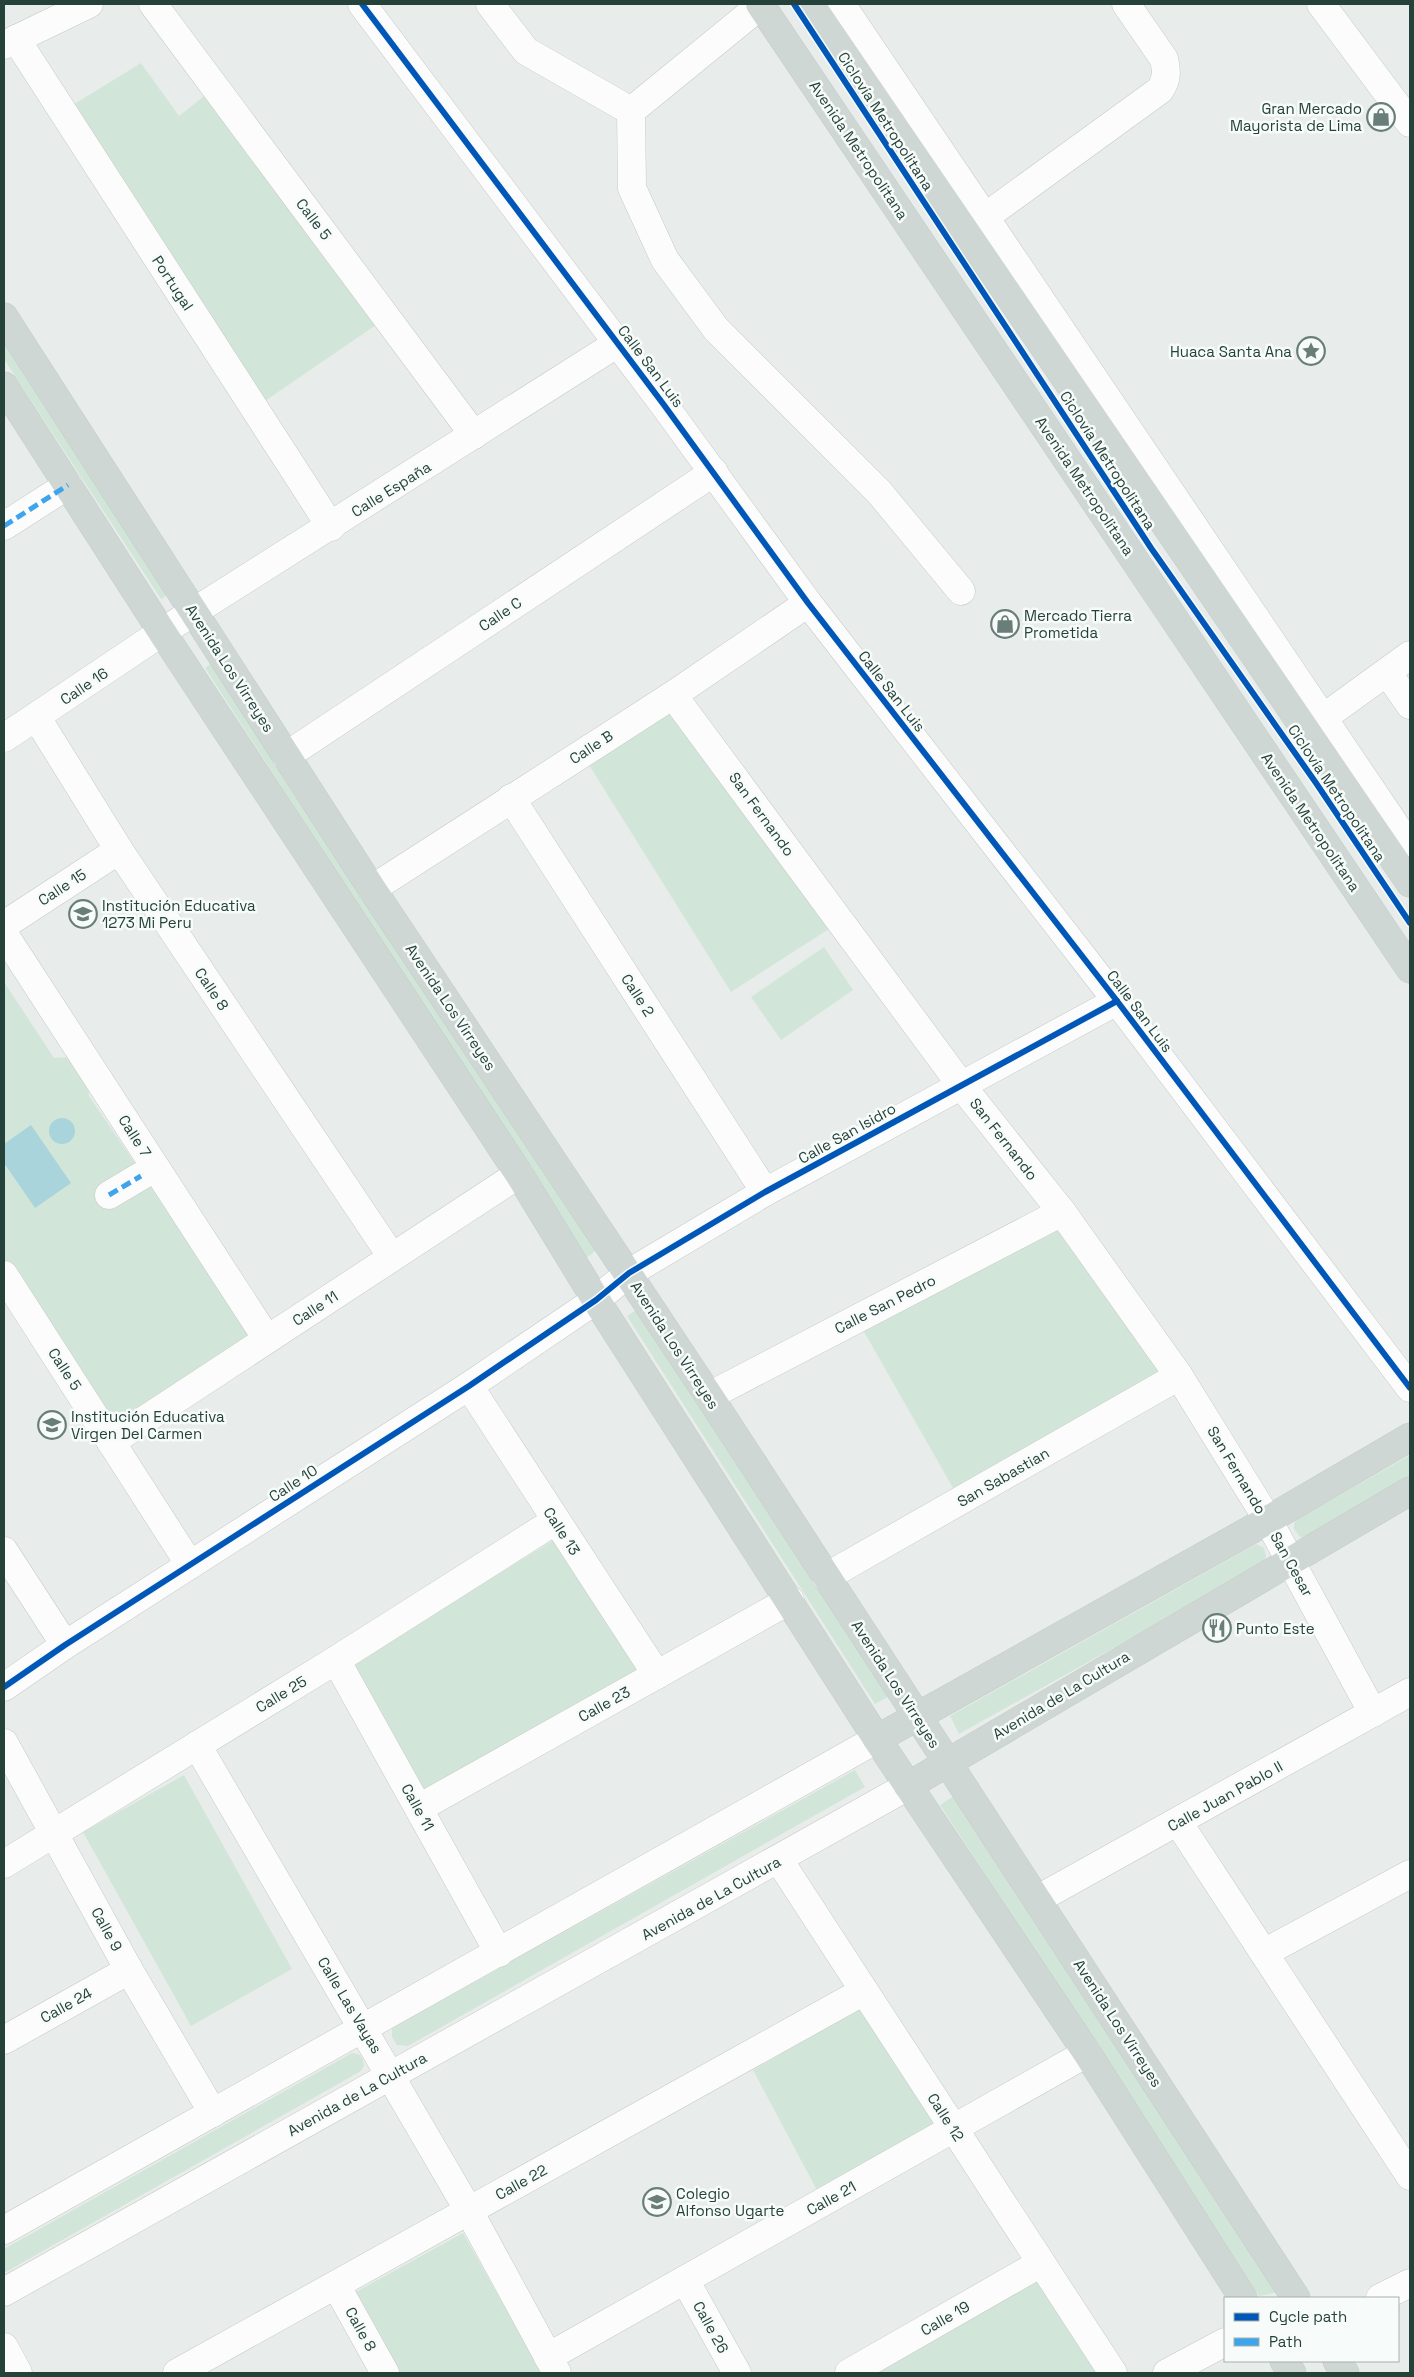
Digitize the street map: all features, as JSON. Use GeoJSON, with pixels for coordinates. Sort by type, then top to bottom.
{"type":"FeatureCollection","features":[{"type":"Feature","properties":{"kind":"main road","name":"Avenida Metropolitana"},"geometry":{"type":"LineString","coordinates":[[760,4],[1410,969]]}},
{"type":"Feature","properties":{"kind":"main road"},"geometry":{"type":"LineString","coordinates":[[810,4],[1410,883]]}},
{"type":"Feature","properties":{"kind":"main road","name":"Avenida Los Virreyes"},"geometry":{"type":"LineString","coordinates":[[4,317],[372,889],[709,1396],[1295,2297]]}},
{"type":"Feature","properties":{"kind":"main road"},"geometry":{"type":"LineString","coordinates":[[4,386],[162,632],[519,1174],[596,1300],[790,1600],[877,1739],[1086,2053],[1242,2297]]}},
{"type":"Feature","properties":{"kind":"main road"},"geometry":{"type":"LineString","coordinates":[[877,1739],[1268,1520],[1410,1437]]}},
{"type":"Feature","properties":{"kind":"main road","name":"Avenida de La Cultura"},"geometry":{"type":"LineString","coordinates":[[908,1786],[1289,1560],[1410,1491]]}},
{"type":"Feature","properties":{"kind":"main road"},"geometry":{"type":"LineString","coordinates":[[1285,2362],[1292,2373]]}},
{"type":"Feature","properties":{"kind":"main road"},"geometry":{"type":"LineString","coordinates":[[1337,2362],[1345,2373]]}},
{"type":"Feature","properties":{"kind":"street"},"geometry":{"type":"LineString","coordinates":[[10,42],[89,4]]}},
{"type":"Feature","properties":{"kind":"street","name":"Calle 5"},"geometry":{"type":"LineString","coordinates":[[153,4],[474,435]]}},
{"type":"Feature","properties":{"kind":"street","name":"Calle San Luis"},"geometry":{"type":"LineString","coordinates":[[362,4],[618,343],[808,602],[1117,1001],[1410,1388]]}},
{"type":"Feature","properties":{"kind":"street"},"geometry":{"type":"LineString","coordinates":[[490,4],[526,52],[630,111]]}},
{"type":"Feature","properties":{"kind":"street"},"geometry":{"type":"LineString","coordinates":[[630,111],[760,4]]}},
{"type":"Feature","properties":{"kind":"street"},"geometry":{"type":"LineString","coordinates":[[841,4],[1410,847]]}},
{"type":"Feature","properties":{"kind":"street"},"geometry":{"type":"LineString","coordinates":[[985,217],[1160,90],[1166,81],[1167,70],[1164,59],[1126,4]]}},
{"type":"Feature","properties":{"kind":"street"},"geometry":{"type":"LineString","coordinates":[[1321,4],[1410,122]]}},
{"type":"Feature","properties":{"kind":"street","name":"Portugal"},"geometry":{"type":"LineString","coordinates":[[10,42],[331,527]]}},
{"type":"Feature","properties":{"kind":"street"},"geometry":{"type":"LineString","coordinates":[[630,111],[632,188],[665,260],[716,329],[879,492],[961,591]]}},
{"type":"Feature","properties":{"kind":"street","name":"Calle España"},"geometry":{"type":"LineString","coordinates":[[162,632],[331,527],[618,343]]}},
{"type":"Feature","properties":{"kind":"street","name":"Calle C"},"geometry":{"type":"LineString","coordinates":[[286,756],[714,472]]}},
{"type":"Feature","properties":{"kind":"street"},"geometry":{"type":"LineString","coordinates":[[4,526],[68,485]]}},
{"type":"Feature","properties":{"kind":"street","name":"Calle B"},"geometry":{"type":"LineString","coordinates":[[372,889],[673,695],[808,602]]}},
{"type":"Feature","properties":{"kind":"street","name":"Calle 16"},"geometry":{"type":"LineString","coordinates":[[4,738],[37,718],[162,632]]}},
{"type":"Feature","properties":{"kind":"street"},"geometry":{"type":"LineString","coordinates":[[1323,718],[1410,655]]}},
{"type":"Feature","properties":{"kind":"street"},"geometry":{"type":"LineString","coordinates":[[1387,672],[1410,705]]}},
{"type":"Feature","properties":{"kind":"street","name":"San Fernando"},"geometry":{"type":"LineString","coordinates":[[673,695],[961,1084],[1062,1212],[1179,1376],[1268,1520]]}},
{"type":"Feature","properties":{"kind":"street","name":"Calle 8"},"geometry":{"type":"LineString","coordinates":[[37,718],[119,850],[392,1257]]}},
{"type":"Feature","properties":{"kind":"street","name":"Calle 2"},"geometry":{"type":"LineString","coordinates":[[511,798],[765,1192]]}},
{"type":"Feature","properties":{"kind":"street","name":"Calle 15"},"geometry":{"type":"LineString","coordinates":[[4,924],[119,850]]}},
{"type":"Feature","properties":{"kind":"street","name":"Calle 7"},"geometry":{"type":"LineString","coordinates":[[4,934],[267,1339]]}},
{"type":"Feature","properties":{"kind":"street","name":"Calle San Isidro"},"geometry":{"type":"LineString","coordinates":[[596,1300],[628,1274],[765,1192],[1117,1001]]}},
{"type":"Feature","properties":{"kind":"street","name":"Calle 11"},"geometry":{"type":"LineString","coordinates":[[111,1442],[519,1174]]}},
{"type":"Feature","properties":{"kind":"street"},"geometry":{"type":"LineString","coordinates":[[110,1196],[140,1176]]}},
{"type":"Feature","properties":{"kind":"street","name":"Calle San Pedro"},"geometry":{"type":"LineString","coordinates":[[709,1396],[1062,1212]]}},
{"type":"Feature","properties":{"kind":"street","name":"Calle 5"},"geometry":{"type":"LineString","coordinates":[[4,1275],[190,1564]]}},
{"type":"Feature","properties":{"kind":"street","name":"Calle 10"},"geometry":{"type":"LineString","coordinates":[[4,1687],[190,1564],[469,1386],[596,1300]]}},
{"type":"Feature","properties":{"kind":"street","name":"San Sabastian"},"geometry":{"type":"LineString","coordinates":[[826,1577],[1179,1376]]}},
{"type":"Feature","properties":{"kind":"street","name":"Calle 13"},"geometry":{"type":"LineString","coordinates":[[469,1386],[555,1521],[657,1675]]}},
{"type":"Feature","properties":{"kind":"street","name":"San Cesar"},"geometry":{"type":"LineString","coordinates":[[1268,1520],[1374,1713]]}},
{"type":"Feature","properties":{"kind":"street","name":"Calle 25"},"geometry":{"type":"LineString","coordinates":[[4,1864],[336,1660],[555,1521]]}},
{"type":"Feature","properties":{"kind":"street"},"geometry":{"type":"LineString","coordinates":[[4,1551],[65,1645]]}},
{"type":"Feature","properties":{"kind":"street","name":"Calle 23"},"geometry":{"type":"LineString","coordinates":[[419,1808],[790,1600]]}},
{"type":"Feature","properties":{"kind":"street","name":"Calle 11"},"geometry":{"type":"LineString","coordinates":[[336,1660],[499,1953]]}},
{"type":"Feature","properties":{"kind":"street","name":"Calle Juan Pablo II"},"geometry":{"type":"LineString","coordinates":[[1038,1899],[1410,1692]]}},
{"type":"Feature","properties":{"kind":"street"},"geometry":{"type":"LineString","coordinates":[[4,2230],[877,1739]]}},
{"type":"Feature","properties":{"kind":"street","name":"Calle 9"},"geometry":{"type":"LineString","coordinates":[[4,1743],[129,1970],[213,2113]]}},
{"type":"Feature","properties":{"kind":"street","name":"Calle Las Vayas"},"geometry":{"type":"LineString","coordinates":[[197,1745],[391,2075],[469,2211],[553,2365]]}},
{"type":"Feature","properties":{"kind":"street","name":"Avenida de La Cultura"},"geometry":{"type":"LineString","coordinates":[[4,2292],[779,1860],[908,1786]]}},
{"type":"Feature","properties":{"kind":"street"},"geometry":{"type":"LineString","coordinates":[[1178,1822],[1410,2176]]}},
{"type":"Feature","properties":{"kind":"street","name":"Calle 12"},"geometry":{"type":"LineString","coordinates":[[779,1860],[1113,2373]]}},
{"type":"Feature","properties":{"kind":"street"},"geometry":{"type":"LineString","coordinates":[[1264,1953],[1408,1879]]}},
{"type":"Feature","properties":{"kind":"street","name":"Calle 24"},"geometry":{"type":"LineString","coordinates":[[4,2040],[129,1970]]}},
{"type":"Feature","properties":{"kind":"street","name":"Calle 22"},"geometry":{"type":"LineString","coordinates":[[187,2371],[336,2285],[864,1992]]}},
{"type":"Feature","properties":{"kind":"street","name":"Calle 21"},"geometry":{"type":"LineString","coordinates":[[553,2365],[685,2280],[1086,2053]]}},
{"type":"Feature","properties":{"kind":"street","name":"Calle 19"},"geometry":{"type":"LineString","coordinates":[[849,2373],[1041,2263]]}},
{"type":"Feature","properties":{"kind":"street","name":"Calle 26"},"geometry":{"type":"LineString","coordinates":[[685,2280],[737,2373]]}},
{"type":"Feature","properties":{"kind":"street"},"geometry":{"type":"LineString","coordinates":[[1382,2297],[1410,2283]]}},
{"type":"Feature","properties":{"kind":"street","name":"Calle 8"},"geometry":{"type":"LineString","coordinates":[[336,2285],[385,2373]]}},
{"type":"Feature","properties":{"kind":"street"},"geometry":{"type":"LineString","coordinates":[[1167,2373],[1224,2343]]}},
{"type":"Feature","properties":{"kind":"street"},"geometry":{"type":"LineString","coordinates":[[4,2347],[18,2373]]}},
{"type":"Feature","properties":{"kind":"green space"},"geometry":{"type":"Polygon","coordinates":[[[141,63],[179,116],[208,93],[376,325],[265,401],[71,106],[141,63]]]}},
{"type":"Feature","properties":{"kind":"green space"},"geometry":{"type":"Polygon","coordinates":[[[4,330],[176,590],[161,599],[4,359],[4,330]]]}},
{"type":"Feature","properties":{"kind":"green space"},"geometry":{"type":"Polygon","coordinates":[[[219,658],[602,1246],[586,1258],[205,668],[219,658]]]}},
{"type":"Feature","properties":{"kind":"green space"},"geometry":{"type":"Polygon","coordinates":[[[665,706],[832,927],[731,992],[584,757],[665,706]]]}},
{"type":"Feature","properties":{"kind":"green space"},"geometry":{"type":"Polygon","coordinates":[[[824,947],[853,990],[781,1040],[751,997],[824,947]]]}},
{"type":"Feature","properties":{"kind":"green space"},"geometry":{"type":"Polygon","coordinates":[[[4,982],[54,1058],[74,1057],[87,1075],[89,1096],[252,1335],[112,1427],[4,1261],[4,982]]]}},
{"type":"Feature","properties":{"kind":"green space"},"geometry":{"type":"Polygon","coordinates":[[[1060,1224],[1163,1371],[953,1488],[863,1330],[1060,1224]]]}},
{"type":"Feature","properties":{"kind":"green space"},"geometry":{"type":"Polygon","coordinates":[[[641,1307],[893,1694],[875,1704],[627,1316],[641,1307]]]}},
{"type":"Feature","properties":{"kind":"green space"},"geometry":{"type":"Polygon","coordinates":[[[1410,1455],[1410,1480],[1307,1538],[1300,1537],[1294,1529],[1294,1523],[1298,1519],[1410,1455]]]}},
{"type":"Feature","properties":{"kind":"green space"},"geometry":{"type":"Polygon","coordinates":[[[554,1540],[638,1670],[423,1793],[352,1664],[554,1540]]]}},
{"type":"Feature","properties":{"kind":"green space"},"geometry":{"type":"Polygon","coordinates":[[[1256,1544],[1264,1548],[1266,1556],[1264,1564],[959,1734],[950,1716],[1256,1544]]]}},
{"type":"Feature","properties":{"kind":"green space"},"geometry":{"type":"Polygon","coordinates":[[[855,1770],[865,1787],[408,2046],[397,2045],[392,2037],[392,2028],[855,1770]]]}},
{"type":"Feature","properties":{"kind":"green space"},"geometry":{"type":"Polygon","coordinates":[[[184,1775],[292,1969],[191,2026],[83,1832],[184,1775]]]}},
{"type":"Feature","properties":{"kind":"green space"},"geometry":{"type":"Polygon","coordinates":[[[958,1793],[1284,2291],[1259,2296],[940,1805],[958,1793]]]}},
{"type":"Feature","properties":{"kind":"green space"},"geometry":{"type":"Polygon","coordinates":[[[862,2006],[938,2127],[819,2194],[753,2070],[862,2006]]]}},
{"type":"Feature","properties":{"kind":"green space"},"geometry":{"type":"Polygon","coordinates":[[[352,2053],[358,2054],[362,2058],[364,2066],[361,2071],[4,2273],[4,2249],[352,2053]]]}},
{"type":"Feature","properties":{"kind":"green space"},"geometry":{"type":"Polygon","coordinates":[[[463,2233],[542,2373],[400,2373],[354,2293],[463,2233]]]}},
{"type":"Feature","properties":{"kind":"green space"},"geometry":{"type":"Polygon","coordinates":[[[1035,2278],[1096,2373],[865,2373],[1035,2278]]]}},
{"type":"Feature","properties":{"kind":"water"},"geometry":{"type":"Polygon","coordinates":[[[62,1118],[71,1122],[75,1131],[71,1140],[62,1144],[53,1140],[49,1131],[53,1122],[62,1118]]]}},
{"type":"Feature","properties":{"kind":"water"},"geometry":{"type":"Polygon","coordinates":[[[31,1125],[71,1183],[35,1208],[4,1163],[4,1144],[31,1125]]]}},
{"type":"Feature","properties":{"kind":"marked path"},"geometry":{"type":"LineString","coordinates":[[4,526],[68,485]]}},
{"type":"Feature","properties":{"kind":"marked path"},"geometry":{"type":"LineString","coordinates":[[109,1195],[141,1176]]}},
{"type":"Feature","properties":{"kind":"cycle path"},"geometry":{"type":"LineString","coordinates":[[362,4],[664,405],[808,603],[1117,1001],[1410,1388]]}},
{"type":"Feature","properties":{"kind":"cycle path","name":"Ciclovía Metropolitana"},"geometry":{"type":"LineString","coordinates":[[794,4],[1151,548],[1316,783],[1410,923]]}},
{"type":"Feature","properties":{"kind":"cycle path"},"geometry":{"type":"LineString","coordinates":[[4,1687],[65,1645],[469,1386],[596,1300],[629,1273],[765,1192],[1117,1001]]}},
{"type":"Feature","properties":{"kind":"place","name":"Gran Mercado Mayorista de Lima"},"geometry":{"type":"Point","coordinates":[1381,117]}},
{"type":"Feature","properties":{"kind":"place","name":"Huaca Santa Ana"},"geometry":{"type":"Point","coordinates":[1311,351]}},
{"type":"Feature","properties":{"kind":"place","name":"Mercado Tierra Prometida"},"geometry":{"type":"Point","coordinates":[1005,624]}},
{"type":"Feature","properties":{"kind":"place","name":"Institución Educativa 1273 Mi Peru"},"geometry":{"type":"Point","coordinates":[83,914]}},
{"type":"Feature","properties":{"kind":"place","name":"Institución Educativa Virgen Del Carmen"},"geometry":{"type":"Point","coordinates":[52,1425]}},
{"type":"Feature","properties":{"kind":"place","name":"Punto Este"},"geometry":{"type":"Point","coordinates":[1217,1628]}},
{"type":"Feature","properties":{"kind":"place","name":"Colegio Alfonso Ugarte"},"geometry":{"type":"Point","coordinates":[657,2202]}}]}
